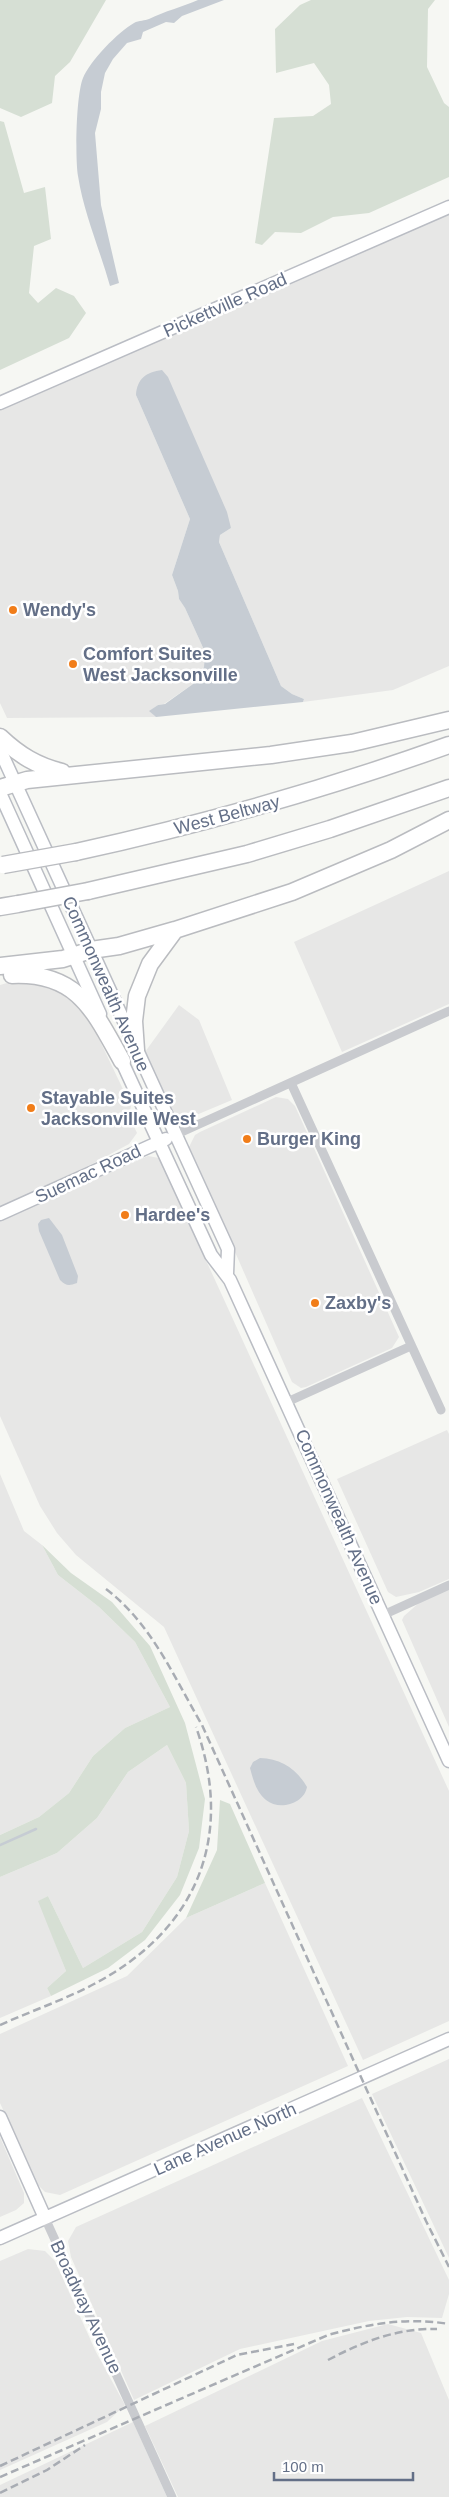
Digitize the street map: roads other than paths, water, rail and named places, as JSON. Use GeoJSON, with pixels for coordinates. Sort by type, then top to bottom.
{"type":"FeatureCollection","features":[{"type":"Feature","properties":{"kind":"highway"},"geometry":{"type":"LineString","coordinates":[[8,786],[25,780],[271,755],[352,742],[449,720]]}},
{"type":"Feature","properties":{"kind":"highway"},"geometry":{"type":"LineString","coordinates":[[0,737],[22,755],[42,767],[74,775]]}},
{"type":"Feature","properties":{"kind":"highway","name":"West Beltway"},"geometry":{"type":"LineString","coordinates":[[2,865],[76,852],[196,824],[281,801],[449,745]]}},
{"type":"Feature","properties":{"kind":"highway"},"geometry":{"type":"LineString","coordinates":[[0,907],[88,890],[248,854],[330,829],[449,788]]}},
{"type":"Feature","properties":{"kind":"highway"},"geometry":{"type":"LineString","coordinates":[[0,966],[63,959],[91,950],[119,946],[259,903],[316,882],[391,850],[449,820]]}},
{"type":"Feature","properties":{"kind":"highway"},"geometry":{"type":"LineString","coordinates":[[136,1050],[134,1021],[137,996],[150,964],[175,930]]}},
{"type":"Feature","properties":{"kind":"highway"},"geometry":{"type":"LineString","coordinates":[[0,975],[34,974],[63,984],[77,992],[92,1008],[122,1061]]}},
{"type":"Feature","properties":{"kind":"main road","name":"Pickettville Road"},"geometry":{"type":"LineString","coordinates":[[0,403],[449,207]]}},
{"type":"Feature","properties":{"kind":"main road","name":"Commonwealth Avenue"},"geometry":{"type":"LineString","coordinates":[[0,750],[8,786],[91,950],[228,1249],[227,1274]]}},
{"type":"Feature","properties":{"kind":"main road","name":"Commonwealth Avenue"},"geometry":{"type":"LineString","coordinates":[[0,793],[211,1255],[227,1274],[287,1402],[449,1761]]}},
{"type":"Feature","properties":{"kind":"main road","name":"Suemac Road"},"geometry":{"type":"LineString","coordinates":[[0,1214],[175,1135]]}},
{"type":"Feature","properties":{"kind":"main road","name":"Lane Avenue North"},"geometry":{"type":"LineString","coordinates":[[0,2238],[449,2039]]}},
{"type":"Feature","properties":{"kind":"main road","name":"Broadway Avenue"},"geometry":{"type":"LineString","coordinates":[[0,2117],[45,2218]]}},
{"type":"Feature","properties":{"kind":"street"},"geometry":{"type":"LineString","coordinates":[[175,1135],[449,1011]]}},
{"type":"Feature","properties":{"kind":"street"},"geometry":{"type":"LineString","coordinates":[[291,1083],[441,1410]]}},
{"type":"Feature","properties":{"kind":"street"},"geometry":{"type":"LineString","coordinates":[[287,1402],[411,1346]]}},
{"type":"Feature","properties":{"kind":"street"},"geometry":{"type":"LineString","coordinates":[[383,1615],[449,1585]]}},
{"type":"Feature","properties":{"kind":"street","name":"Broadway Avenue"},"geometry":{"type":"LineString","coordinates":[[45,2218],[172,2497]]}},
{"type":"Feature","properties":{"kind":"waterway"},"geometry":{"type":"LineString","coordinates":[[0,1845],[36,1829]]}},
{"type":"Feature","properties":{"kind":"railway"},"geometry":{"type":"LineString","coordinates":[[106,1589],[122,1603],[149,1634],[202,1725],[426,2221],[449,2267]]}},
{"type":"Feature","properties":{"kind":"railway"},"geometry":{"type":"LineString","coordinates":[[0,2025],[83,1990],[130,1962],[159,1937],[182,1908],[198,1876],[208,1842],[211,1806],[207,1767],[196,1727]]}},
{"type":"Feature","properties":{"kind":"railway"},"geometry":{"type":"LineString","coordinates":[[0,2477],[328,2335],[388,2323],[418,2321],[449,2324]]}},
{"type":"Feature","properties":{"kind":"railway"},"geometry":{"type":"LineString","coordinates":[[328,2360],[380,2337],[422,2329],[437,2329]]}},
{"type":"Feature","properties":{"kind":"railway"},"geometry":{"type":"LineString","coordinates":[[0,2466],[237,2355],[294,2344]]}},
{"type":"Feature","properties":{"kind":"railway"},"geometry":{"type":"LineString","coordinates":[[0,2493],[47,2470],[85,2445]]}},
{"type":"Feature","properties":{"kind":"place","name":"Wendy's"},"geometry":{"type":"Point","coordinates":[13,610]}},
{"type":"Feature","properties":{"kind":"place","name":"Comfort Suites West Jacksonville"},"geometry":{"type":"Point","coordinates":[73,664]}},
{"type":"Feature","properties":{"kind":"place","name":"Stayable Suites Jacksonville West"},"geometry":{"type":"Point","coordinates":[31,1108]}},
{"type":"Feature","properties":{"kind":"place","name":"Burger King"},"geometry":{"type":"Point","coordinates":[247,1139]}},
{"type":"Feature","properties":{"kind":"place","name":"Hardee's"},"geometry":{"type":"Point","coordinates":[125,1215]}},
{"type":"Feature","properties":{"kind":"place","name":"Zaxby's"},"geometry":{"type":"Point","coordinates":[315,1303]}}]}
